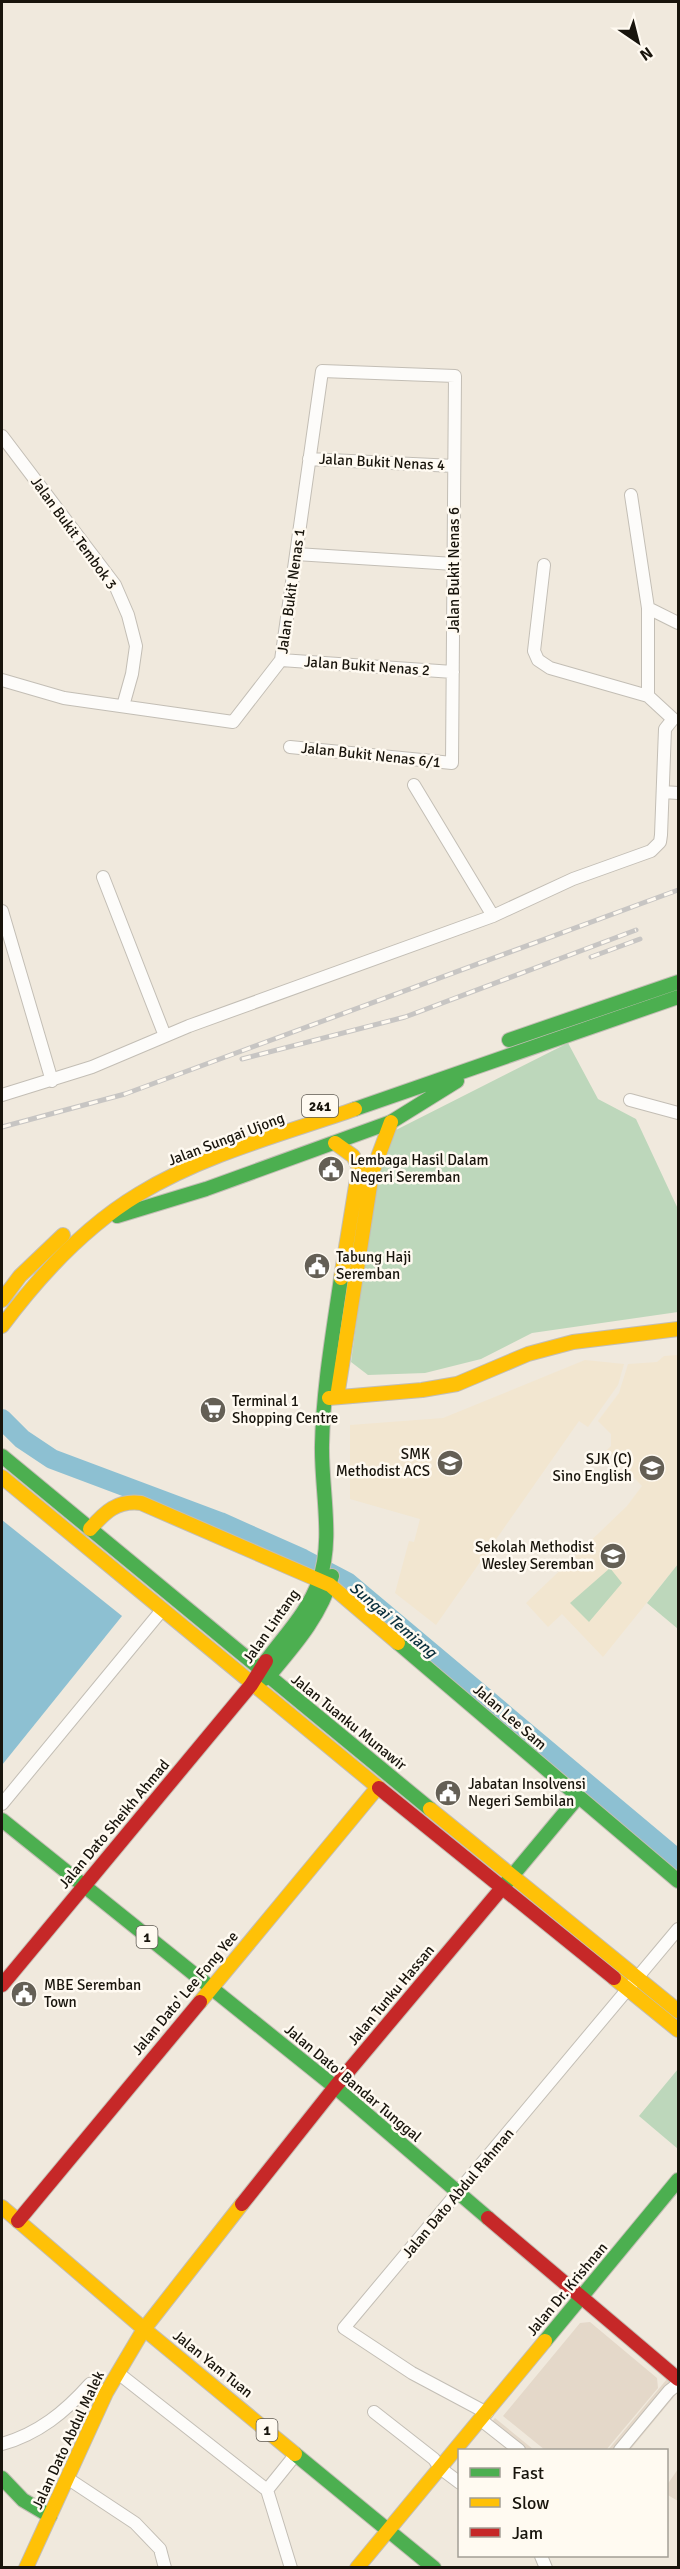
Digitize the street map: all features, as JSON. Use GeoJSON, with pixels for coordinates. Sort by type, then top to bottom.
{"type":"FeatureCollection","features":[{"type":"Feature","properties":{"kind":"main road"},"geometry":{"type":"LineString","coordinates":[[494,1045],[678,982]]}},
{"type":"Feature","properties":{"kind":"main road","name":"Jalan Sungai Ujong"},"geometry":{"type":"LineString","coordinates":[[2,1326],[44,1273],[100,1221],[138,1195],[221,1155],[678,997]]}},
{"type":"Feature","properties":{"kind":"main road"},"geometry":{"type":"LineString","coordinates":[[100,1221],[206,1189],[391,1122],[482,1064]]}},
{"type":"Feature","properties":{"kind":"main road","name":"Jalan Sungai Ujong"},"geometry":{"type":"LineString","coordinates":[[2,1300],[41,1254],[92,1211],[132,1183],[216,1142],[303,1111]]}},
{"type":"Feature","properties":{"kind":"main road","name":"Jalan Lintang"},"geometry":{"type":"LineString","coordinates":[[332,1398],[369,1207],[372,1173],[391,1122]]}},
{"type":"Feature","properties":{"kind":"main road","name":"Jalan Lintang"},"geometry":{"type":"LineString","coordinates":[[251,1685],[264,1673],[326,1578],[335,1532],[331,1458],[337,1306],[359,1167],[353,1156],[335,1143]]}},
{"type":"Feature","properties":{"kind":"main road"},"geometry":{"type":"LineString","coordinates":[[353,1207],[363,1199],[369,1207]]}},
{"type":"Feature","properties":{"kind":"main road"},"geometry":{"type":"LineString","coordinates":[[332,1398],[422,1390],[457,1384],[528,1354],[573,1342],[678,1329]]}},
{"type":"Feature","properties":{"kind":"main road","name":"Jalan Tuanku Munawir"},"geometry":{"type":"LineString","coordinates":[[2,1456],[678,2011]]}},
{"type":"Feature","properties":{"kind":"main road"},"geometry":{"type":"LineString","coordinates":[[2,1477],[251,1685],[678,2030]]}},
{"type":"Feature","properties":{"kind":"main road","name":"Jalan Lee Sam"},"geometry":{"type":"LineString","coordinates":[[90,1529],[108,1510],[121,1502],[141,1503],[326,1578],[678,1881]]}},
{"type":"Feature","properties":{"kind":"main road","name":"Jalan Dato Sheikh Ahmad"},"geometry":{"type":"LineString","coordinates":[[2,1985],[251,1685]]}},
{"type":"Feature","properties":{"kind":"main road","name":"Jalan Dato' Lee Fong Yee"},"geometry":{"type":"LineString","coordinates":[[18,2221],[378,1787]]}},
{"type":"Feature","properties":{"kind":"main road","name":"Jalan Tunku Hassan"},"geometry":{"type":"LineString","coordinates":[[144,2329],[335,2087],[578,1797]]}},
{"type":"Feature","properties":{"kind":"main road","name":"Jalan Dato' Bandar Tunggal"},"geometry":{"type":"LineString","coordinates":[[2,1820],[335,2087],[678,2381]]}},
{"type":"Feature","properties":{"kind":"main road","name":"Jalan Dr. Krishnan"},"geometry":{"type":"LineString","coordinates":[[357,2568],[678,2180]]}},
{"type":"Feature","properties":{"kind":"main road","name":"Jalan Yam Tuan"},"geometry":{"type":"LineString","coordinates":[[2,2207],[144,2329],[434,2568]]}},
{"type":"Feature","properties":{"kind":"main road","name":"Jalan Dato Abdul Malek"},"geometry":{"type":"LineString","coordinates":[[26,2568],[106,2393],[144,2329]]}},
{"type":"Feature","properties":{"kind":"main road"},"geometry":{"type":"LineString","coordinates":[[2,2478],[23,2500],[50,2516]]}},
{"type":"Feature","properties":{"kind":"street","name":"Jalan Bukit Nenas 6"},"geometry":{"type":"LineString","coordinates":[[322,371],[455,376],[452,764]]}},
{"type":"Feature","properties":{"kind":"street","name":"Jalan Bukit Nenas 1"},"geometry":{"type":"LineString","coordinates":[[123,706],[233,722],[281,660],[322,371]]}},
{"type":"Feature","properties":{"kind":"street","name":"Jalan Bukit Tembok 3"},"geometry":{"type":"LineString","coordinates":[[2,436],[114,585],[128,615],[136,646],[132,674],[123,706]]}},
{"type":"Feature","properties":{"kind":"street","name":"Jalan Bukit Nenas 4"},"geometry":{"type":"LineString","coordinates":[[309,459],[454,466]]}},
{"type":"Feature","properties":{"kind":"street"},"geometry":{"type":"LineString","coordinates":[[631,495],[648,608],[648,696]]}},
{"type":"Feature","properties":{"kind":"street"},"geometry":{"type":"LineString","coordinates":[[296,554],[454,564]]}},
{"type":"Feature","properties":{"kind":"street"},"geometry":{"type":"LineString","coordinates":[[2,1095],[92,1067],[165,1036],[493,916],[585,874],[651,851],[660,842],[661,835],[665,729],[676,718],[648,696],[550,668],[538,660],[534,651],[544,565]]}},
{"type":"Feature","properties":{"kind":"street"},"geometry":{"type":"LineString","coordinates":[[648,608],[678,623]]}},
{"type":"Feature","properties":{"kind":"street","name":"Jalan Bukit Nenas 2"},"geometry":{"type":"LineString","coordinates":[[281,660],[453,672]]}},
{"type":"Feature","properties":{"kind":"street"},"geometry":{"type":"LineString","coordinates":[[2,680],[64,698],[123,706]]}},
{"type":"Feature","properties":{"kind":"street","name":"Jalan Bukit Nenas 6/1"},"geometry":{"type":"LineString","coordinates":[[290,747],[452,764]]}},
{"type":"Feature","properties":{"kind":"street"},"geometry":{"type":"LineString","coordinates":[[414,785],[493,916]]}},
{"type":"Feature","properties":{"kind":"street"},"geometry":{"type":"LineString","coordinates":[[663,792],[678,793]]}},
{"type":"Feature","properties":{"kind":"street"},"geometry":{"type":"LineString","coordinates":[[103,877],[165,1036]]}},
{"type":"Feature","properties":{"kind":"street"},"geometry":{"type":"LineString","coordinates":[[2,911],[52,1081]]}},
{"type":"Feature","properties":{"kind":"street"},"geometry":{"type":"LineString","coordinates":[[630,1100],[678,1113]]}},
{"type":"Feature","properties":{"kind":"street"},"geometry":{"type":"LineString","coordinates":[[2,1804],[162,1610]]}},
{"type":"Feature","properties":{"kind":"street","name":"Jalan Dato Abdul Rahman"},"geometry":{"type":"LineString","coordinates":[[484,2416],[412,2373],[344,2328],[678,1929]]}},
{"type":"Feature","properties":{"kind":"street"},"geometry":{"type":"LineString","coordinates":[[118,2373],[267,2490],[291,2568]]}},
{"type":"Feature","properties":{"kind":"street"},"geometry":{"type":"LineString","coordinates":[[622,2449],[678,2381]]}},
{"type":"Feature","properties":{"kind":"street"},"geometry":{"type":"LineString","coordinates":[[2,2444],[31,2433],[54,2420],[90,2384],[106,2393]]}},
{"type":"Feature","properties":{"kind":"street"},"geometry":{"type":"LineString","coordinates":[[374,2412],[434,2459],[440,2468],[458,2482]]}},
{"type":"Feature","properties":{"kind":"street"},"geometry":{"type":"LineString","coordinates":[[484,2416],[517,2449]]}},
{"type":"Feature","properties":{"kind":"street"},"geometry":{"type":"LineString","coordinates":[[267,2490],[296,2454]]}},
{"type":"Feature","properties":{"kind":"street"},"geometry":{"type":"LineString","coordinates":[[67,2478],[135,2523],[160,2549],[165,2568]]}},
{"type":"Feature","properties":{"kind":"shaded area"},"geometry":{"type":"Polygon","coordinates":[[[678,1355],[678,1564],[603,1657],[562,1614],[548,1627],[526,1603],[627,1506],[642,1486],[607,1450],[611,1446],[611,1434],[598,1421],[619,1393],[628,1364],[657,1362],[664,1356],[678,1355]]]}},
{"type":"Feature","properties":{"kind":"shaded area","name":"SMK Methodist ACS"},"geometry":{"type":"Polygon","coordinates":[[[585,1360],[624,1364],[618,1385],[588,1427],[579,1421],[436,1625],[395,1593],[409,1541],[414,1542],[420,1519],[350,1499],[350,1425],[443,1418],[585,1360]]]}},
{"type":"Feature","properties":{"kind":"shaded area"},"geometry":{"type":"Polygon","coordinates":[[[590,2322],[657,2378],[658,2388],[607,2449],[544,2449],[503,2416],[580,2323],[590,2322]]]}},
{"type":"Feature","properties":{"kind":"shaded area"},"geometry":{"type":"Polygon","coordinates":[[[667,2379],[678,2392],[631,2449],[609,2449],[667,2379]]]}},
{"type":"Feature","properties":{"kind":"shaded area"},"geometry":{"type":"Polygon","coordinates":[[[495,2418],[533,2449],[511,2449],[486,2429],[495,2418]]]}},
{"type":"Feature","properties":{"kind":"shaded area"},"geometry":{"type":"Polygon","coordinates":[[[678,2469],[678,2501],[668,2495],[668,2484],[678,2469]]]}},
{"type":"Feature","properties":{"kind":"green space"},"geometry":{"type":"Polygon","coordinates":[[[568,1043],[598,1099],[636,1119],[678,1209],[678,1312],[532,1333],[481,1359],[425,1373],[368,1375],[351,1362],[380,1145],[392,1132],[568,1043]]]}},
{"type":"Feature","properties":{"kind":"green space"},"geometry":{"type":"Polygon","coordinates":[[[678,1564],[678,1629],[647,1603],[678,1564]]]}},
{"type":"Feature","properties":{"kind":"green space"},"geometry":{"type":"Polygon","coordinates":[[[610,1568],[622,1583],[589,1622],[570,1603],[610,1568]]]}},
{"type":"Feature","properties":{"kind":"green space"},"geometry":{"type":"Polygon","coordinates":[[[678,2069],[678,2149],[639,2116],[678,2069]]]}},
{"type":"Feature","properties":{"kind":"water"},"geometry":{"type":"Polygon","coordinates":[[[2,1520],[122,1616],[2,1765],[2,1520]]]}},
{"type":"Feature","properties":{"kind":"waterway","name":"Sungai Temiang"},"geometry":{"type":"LineString","coordinates":[[2,1419],[22,1439],[52,1459],[220,1522],[303,1559],[347,1582],[678,1860]]}},
{"type":"Feature","properties":{"kind":"railway"},"geometry":{"type":"LineString","coordinates":[[2,1127],[125,1094],[678,890]]}},
{"type":"Feature","properties":{"kind":"railway"},"geometry":{"type":"LineString","coordinates":[[242,1059],[405,1017],[636,930]]}},
{"type":"Feature","properties":{"kind":"railway"},"geometry":{"type":"LineString","coordinates":[[591,957],[640,939]]}},
{"type":"Feature","properties":{"kind":"traffic: fast"},"geometry":{"type":"LineString","coordinates":[[509,1040],[678,982]]}},
{"type":"Feature","properties":{"kind":"traffic: fast"},"geometry":{"type":"LineString","coordinates":[[355,1109],[678,997]]}},
{"type":"Feature","properties":{"kind":"traffic: fast"},"geometry":{"type":"LineString","coordinates":[[117,1216],[206,1189],[391,1122],[457,1081]]}},
{"type":"Feature","properties":{"kind":"traffic: fast"},"geometry":{"type":"LineString","coordinates":[[266,1661],[309,1603],[323,1565],[326,1549],[322,1462],[324,1403],[341,1278]]}},
{"type":"Feature","properties":{"kind":"traffic: fast"},"geometry":{"type":"LineString","coordinates":[[2,1456],[430,1809]]}},
{"type":"Feature","properties":{"kind":"traffic: fast"},"geometry":{"type":"LineString","coordinates":[[260,1681],[268,1677],[306,1630],[321,1604],[332,1576]]}},
{"type":"Feature","properties":{"kind":"traffic: fast"},"geometry":{"type":"LineString","coordinates":[[398,1643],[678,1881]]}},
{"type":"Feature","properties":{"kind":"traffic: fast"},"geometry":{"type":"LineString","coordinates":[[502,1888],[578,1797]]}},
{"type":"Feature","properties":{"kind":"traffic: fast"},"geometry":{"type":"LineString","coordinates":[[2,1820],[335,2087],[488,2218]]}},
{"type":"Feature","properties":{"kind":"traffic: fast"},"geometry":{"type":"LineString","coordinates":[[545,2341],[678,2180]]}},
{"type":"Feature","properties":{"kind":"traffic: fast"},"geometry":{"type":"LineString","coordinates":[[295,2454],[434,2568]]}},
{"type":"Feature","properties":{"kind":"traffic: fast"},"geometry":{"type":"LineString","coordinates":[[2,2478],[23,2500],[50,2516]]}},
{"type":"Feature","properties":{"kind":"traffic: slow"},"geometry":{"type":"LineString","coordinates":[[2,1326],[64,1253],[100,1221],[139,1194],[190,1167],[217,1156],[355,1109]]}},
{"type":"Feature","properties":{"kind":"traffic: slow"},"geometry":{"type":"LineString","coordinates":[[337,1397],[372,1173],[391,1122]]}},
{"type":"Feature","properties":{"kind":"traffic: slow"},"geometry":{"type":"LineString","coordinates":[[335,1143],[353,1156],[359,1167],[341,1278]]}},
{"type":"Feature","properties":{"kind":"traffic: slow"},"geometry":{"type":"LineString","coordinates":[[2,1300],[20,1276],[63,1235]]}},
{"type":"Feature","properties":{"kind":"traffic: slow"},"geometry":{"type":"LineString","coordinates":[[329,1398],[422,1390],[457,1384],[528,1354],[573,1342],[678,1329]]}},
{"type":"Feature","properties":{"kind":"traffic: slow"},"geometry":{"type":"LineString","coordinates":[[2,1477],[379,1788]]}},
{"type":"Feature","properties":{"kind":"traffic: slow"},"geometry":{"type":"LineString","coordinates":[[90,1529],[112,1508],[125,1503],[141,1503],[330,1585],[398,1643]]}},
{"type":"Feature","properties":{"kind":"traffic: slow"},"geometry":{"type":"LineString","coordinates":[[200,2002],[378,1787]]}},
{"type":"Feature","properties":{"kind":"traffic: slow"},"geometry":{"type":"LineString","coordinates":[[430,1809],[678,2011]]}},
{"type":"Feature","properties":{"kind":"traffic: slow"},"geometry":{"type":"LineString","coordinates":[[614,1978],[678,2030]]}},
{"type":"Feature","properties":{"kind":"traffic: slow"},"geometry":{"type":"LineString","coordinates":[[26,2568],[106,2393],[144,2329],[242,2204]]}},
{"type":"Feature","properties":{"kind":"traffic: slow"},"geometry":{"type":"LineString","coordinates":[[2,2207],[295,2454]]}},
{"type":"Feature","properties":{"kind":"traffic: slow"},"geometry":{"type":"LineString","coordinates":[[357,2568],[545,2341]]}},
{"type":"Feature","properties":{"kind":"traffic: jam"},"geometry":{"type":"LineString","coordinates":[[2,1985],[251,1685],[266,1661]]}},
{"type":"Feature","properties":{"kind":"traffic: jam"},"geometry":{"type":"LineString","coordinates":[[379,1788],[614,1978]]}},
{"type":"Feature","properties":{"kind":"traffic: jam"},"geometry":{"type":"LineString","coordinates":[[242,2204],[335,2087],[502,1888]]}},
{"type":"Feature","properties":{"kind":"traffic: jam"},"geometry":{"type":"LineString","coordinates":[[18,2221],[200,2002]]}},
{"type":"Feature","properties":{"kind":"traffic: jam"},"geometry":{"type":"LineString","coordinates":[[488,2218],[678,2379]]}},
{"type":"Feature","properties":{"kind":"place","name":"Lembaga Hasil Dalam Negeri Seremban"},"geometry":{"type":"Point","coordinates":[331,1169]}},
{"type":"Feature","properties":{"kind":"place","name":"Tabung Haji Seremban"},"geometry":{"type":"Point","coordinates":[317,1266]}},
{"type":"Feature","properties":{"kind":"place","name":"Terminal 1 Shopping Centre"},"geometry":{"type":"Point","coordinates":[213,1410]}},
{"type":"Feature","properties":{"kind":"place","name":"SMK Methodist ACS"},"geometry":{"type":"Point","coordinates":[450,1463]}},
{"type":"Feature","properties":{"kind":"place","name":"SJK (C) Sino English"},"geometry":{"type":"Point","coordinates":[652,1468]}},
{"type":"Feature","properties":{"kind":"place","name":"Sekolah Methodist Wesley Seremban"},"geometry":{"type":"Point","coordinates":[613,1556]}},
{"type":"Feature","properties":{"kind":"place","name":"Jabatan Insolvensi Negeri Sembilan"},"geometry":{"type":"Point","coordinates":[448,1793]}},
{"type":"Feature","properties":{"kind":"place","name":"MBE Seremban Town"},"geometry":{"type":"Point","coordinates":[24,1994]}}]}
